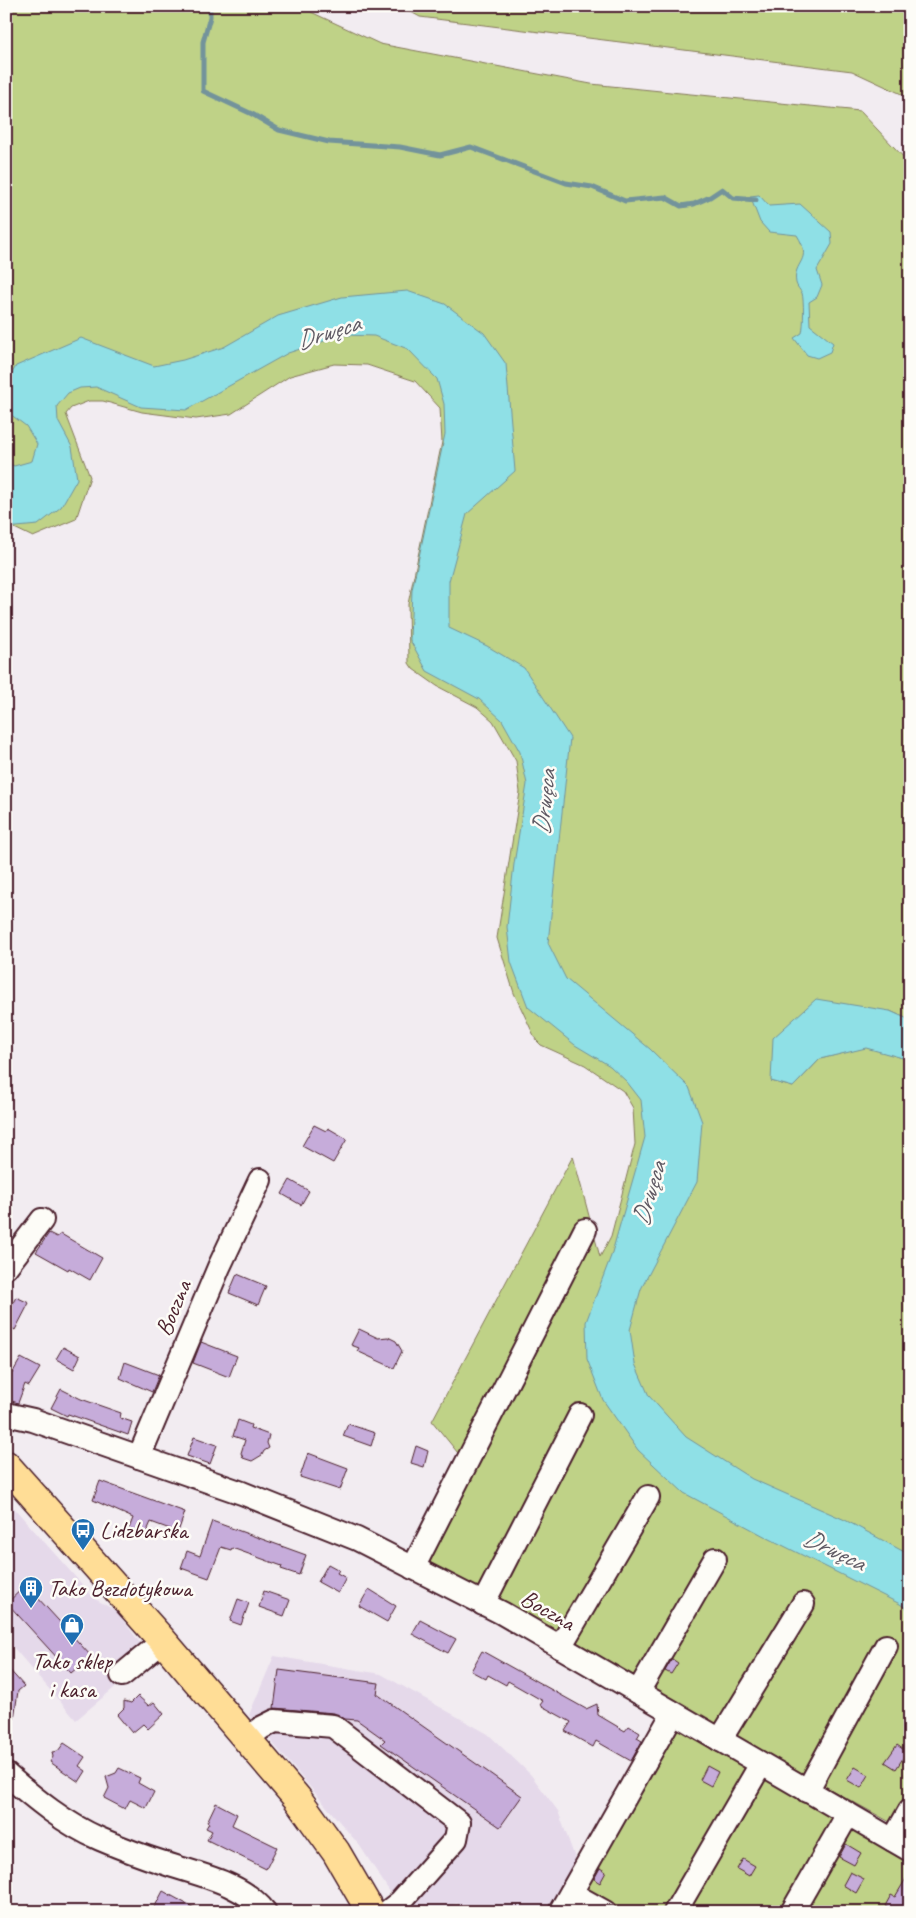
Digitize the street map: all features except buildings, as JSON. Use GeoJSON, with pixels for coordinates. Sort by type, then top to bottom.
{"type":"FeatureCollection","features":[{"type":"Feature","properties":{"kind":"main road"},"geometry":{"type":"LineString","coordinates":[[6,1465],[163,1641],[314,1820],[336,1852],[371,1912]]}},
{"type":"Feature","properties":{"kind":"street","name":"Boczna"},"geometry":{"type":"LineString","coordinates":[[139,1457],[219,1267],[260,1180]]}},
{"type":"Feature","properties":{"kind":"street"},"geometry":{"type":"LineString","coordinates":[[6,1267],[42,1220]]}},
{"type":"Feature","properties":{"kind":"street"},"geometry":{"type":"LineString","coordinates":[[413,1568],[586,1230]]}},
{"type":"Feature","properties":{"kind":"street","name":"Boczna"},"geometry":{"type":"LineString","coordinates":[[6,1414],[33,1420],[242,1493],[357,1539],[483,1604],[560,1647],[901,1845]]}},
{"type":"Feature","properties":{"kind":"street"},"geometry":{"type":"LineString","coordinates":[[483,1604],[580,1416]]}},
{"type":"Feature","properties":{"kind":"street"},"geometry":{"type":"LineString","coordinates":[[560,1647],[648,1497]]}},
{"type":"Feature","properties":{"kind":"street"},"geometry":{"type":"LineString","coordinates":[[638,1692],[714,1560]]}},
{"type":"Feature","properties":{"kind":"street"},"geometry":{"type":"LineString","coordinates":[[720,1740],[803,1604]]}},
{"type":"Feature","properties":{"kind":"street"},"geometry":{"type":"LineString","coordinates":[[122,1675],[163,1641]]}},
{"type":"Feature","properties":{"kind":"street"},"geometry":{"type":"LineString","coordinates":[[807,1790],[886,1646]]}},
{"type":"Feature","properties":{"kind":"street"},"geometry":{"type":"LineString","coordinates":[[605,1912],[566,1902],[673,1713]]}},
{"type":"Feature","properties":{"kind":"street"},"geometry":{"type":"LineString","coordinates":[[247,1740],[261,1728],[275,1721],[333,1726],[459,1823],[456,1839],[400,1902],[387,1912]]}},
{"type":"Feature","properties":{"kind":"street"},"geometry":{"type":"LineString","coordinates":[[675,1912],[761,1764]]}},
{"type":"Feature","properties":{"kind":"street"},"geometry":{"type":"LineString","coordinates":[[6,1774],[32,1797],[78,1829],[154,1860],[235,1887],[259,1904],[265,1912]]}},
{"type":"Feature","properties":{"kind":"street"},"geometry":{"type":"LineString","coordinates":[[901,1845],[910,1810]]}},
{"type":"Feature","properties":{"kind":"street"},"geometry":{"type":"LineString","coordinates":[[792,1912],[848,1814]]}},
{"type":"Feature","properties":{"kind":"shaded area"},"geometry":{"type":"Polygon","coordinates":[[[6,1499],[95,1599],[116,1611],[151,1657],[76,1720],[6,1639],[6,1499]]]}},
{"type":"Feature","properties":{"kind":"shaded area"},"geometry":{"type":"Polygon","coordinates":[[[274,1656],[381,1674],[488,1734],[531,1775],[558,1811],[579,1869],[554,1912],[464,1912],[457,1903],[441,1912],[403,1912],[360,1846],[249,1715],[274,1656]]]}},
{"type":"Feature","properties":{"kind":"green space"},"geometry":{"type":"Polygon","coordinates":[[[6,6],[305,6],[311,12],[380,44],[591,84],[860,111],[910,164],[910,1020],[890,1011],[771,1081],[793,1087],[820,1059],[866,1047],[910,1060],[910,1833],[413,1555],[462,1458],[432,1421],[573,1156],[600,1257],[611,1236],[635,1144],[633,1108],[623,1091],[585,1065],[541,1045],[536,1040],[514,993],[497,938],[520,792],[516,761],[493,721],[477,707],[437,686],[413,669],[409,663],[408,604],[442,442],[440,408],[415,381],[367,365],[334,364],[290,376],[231,414],[196,419],[142,412],[103,401],[89,401],[71,408],[66,414],[90,477],[76,519],[33,537],[6,524],[6,6]]]}},
{"type":"Feature","properties":{"kind":"green space"},"geometry":{"type":"Polygon","coordinates":[[[400,6],[910,6],[910,98],[852,71],[420,17],[400,6]]]}},
{"type":"Feature","properties":{"kind":"green space"},"geometry":{"type":"Polygon","coordinates":[[[663,1721],[910,1858],[910,1912],[554,1912],[663,1721]]]}},
{"type":"Feature","properties":{"kind":"water"},"geometry":{"type":"Polygon","coordinates":[[[759,195],[769,206],[800,204],[831,232],[832,244],[817,270],[822,285],[817,297],[809,302],[810,325],[833,343],[830,352],[817,358],[807,355],[794,338],[802,333],[803,324],[803,296],[796,284],[797,270],[803,256],[802,244],[797,235],[769,232],[760,222],[750,196],[759,195]]]}},
{"type":"Feature","properties":{"kind":"water","name":"Drwęca"},"geometry":{"type":"Polygon","coordinates":[[[407,291],[445,304],[484,333],[506,364],[515,471],[467,514],[449,581],[449,628],[487,646],[524,668],[570,738],[548,943],[566,979],[650,1049],[689,1087],[702,1122],[697,1182],[641,1289],[630,1330],[635,1364],[649,1396],[686,1437],[752,1479],[845,1520],[910,1555],[910,1611],[900,1604],[768,1538],[684,1493],[638,1450],[603,1400],[587,1359],[586,1322],[611,1256],[645,1137],[641,1100],[627,1082],[610,1066],[575,1045],[528,1007],[511,962],[507,927],[514,864],[527,784],[520,752],[502,720],[479,699],[427,671],[410,640],[412,590],[445,434],[444,404],[437,379],[408,349],[374,336],[343,335],[288,353],[186,410],[141,407],[96,387],[80,388],[68,393],[57,406],[58,421],[72,447],[77,479],[61,507],[38,525],[6,528],[6,462],[14,466],[32,461],[37,444],[26,426],[6,411],[6,384],[16,366],[81,338],[154,366],[183,360],[224,347],[278,316],[342,297],[407,291]]]}},
{"type":"Feature","properties":{"kind":"water"},"geometry":{"type":"Polygon","coordinates":[[[816,999],[890,1011],[910,1020],[910,1060],[866,1048],[820,1059],[793,1087],[771,1081],[773,1038],[816,999]]]}},
{"type":"Feature","properties":{"kind":"waterway"},"geometry":{"type":"LineString","coordinates":[[210,6],[210,17],[203,42],[203,91],[252,114],[279,130],[329,142],[400,147],[440,155],[471,147],[566,183],[592,187],[625,201],[665,197],[681,206],[694,204],[722,189],[733,198],[756,200]]}},
{"type":"Feature","properties":{"kind":"place","name":"Lidzbarska"},"geometry":{"type":"Point","coordinates":[83,1551]}},
{"type":"Feature","properties":{"kind":"place","name":"Tako Bezdotykowa"},"geometry":{"type":"Point","coordinates":[31,1609]}},
{"type":"Feature","properties":{"kind":"place","name":"Tako sklep i kasa"},"geometry":{"type":"Point","coordinates":[72,1646]}}]}
